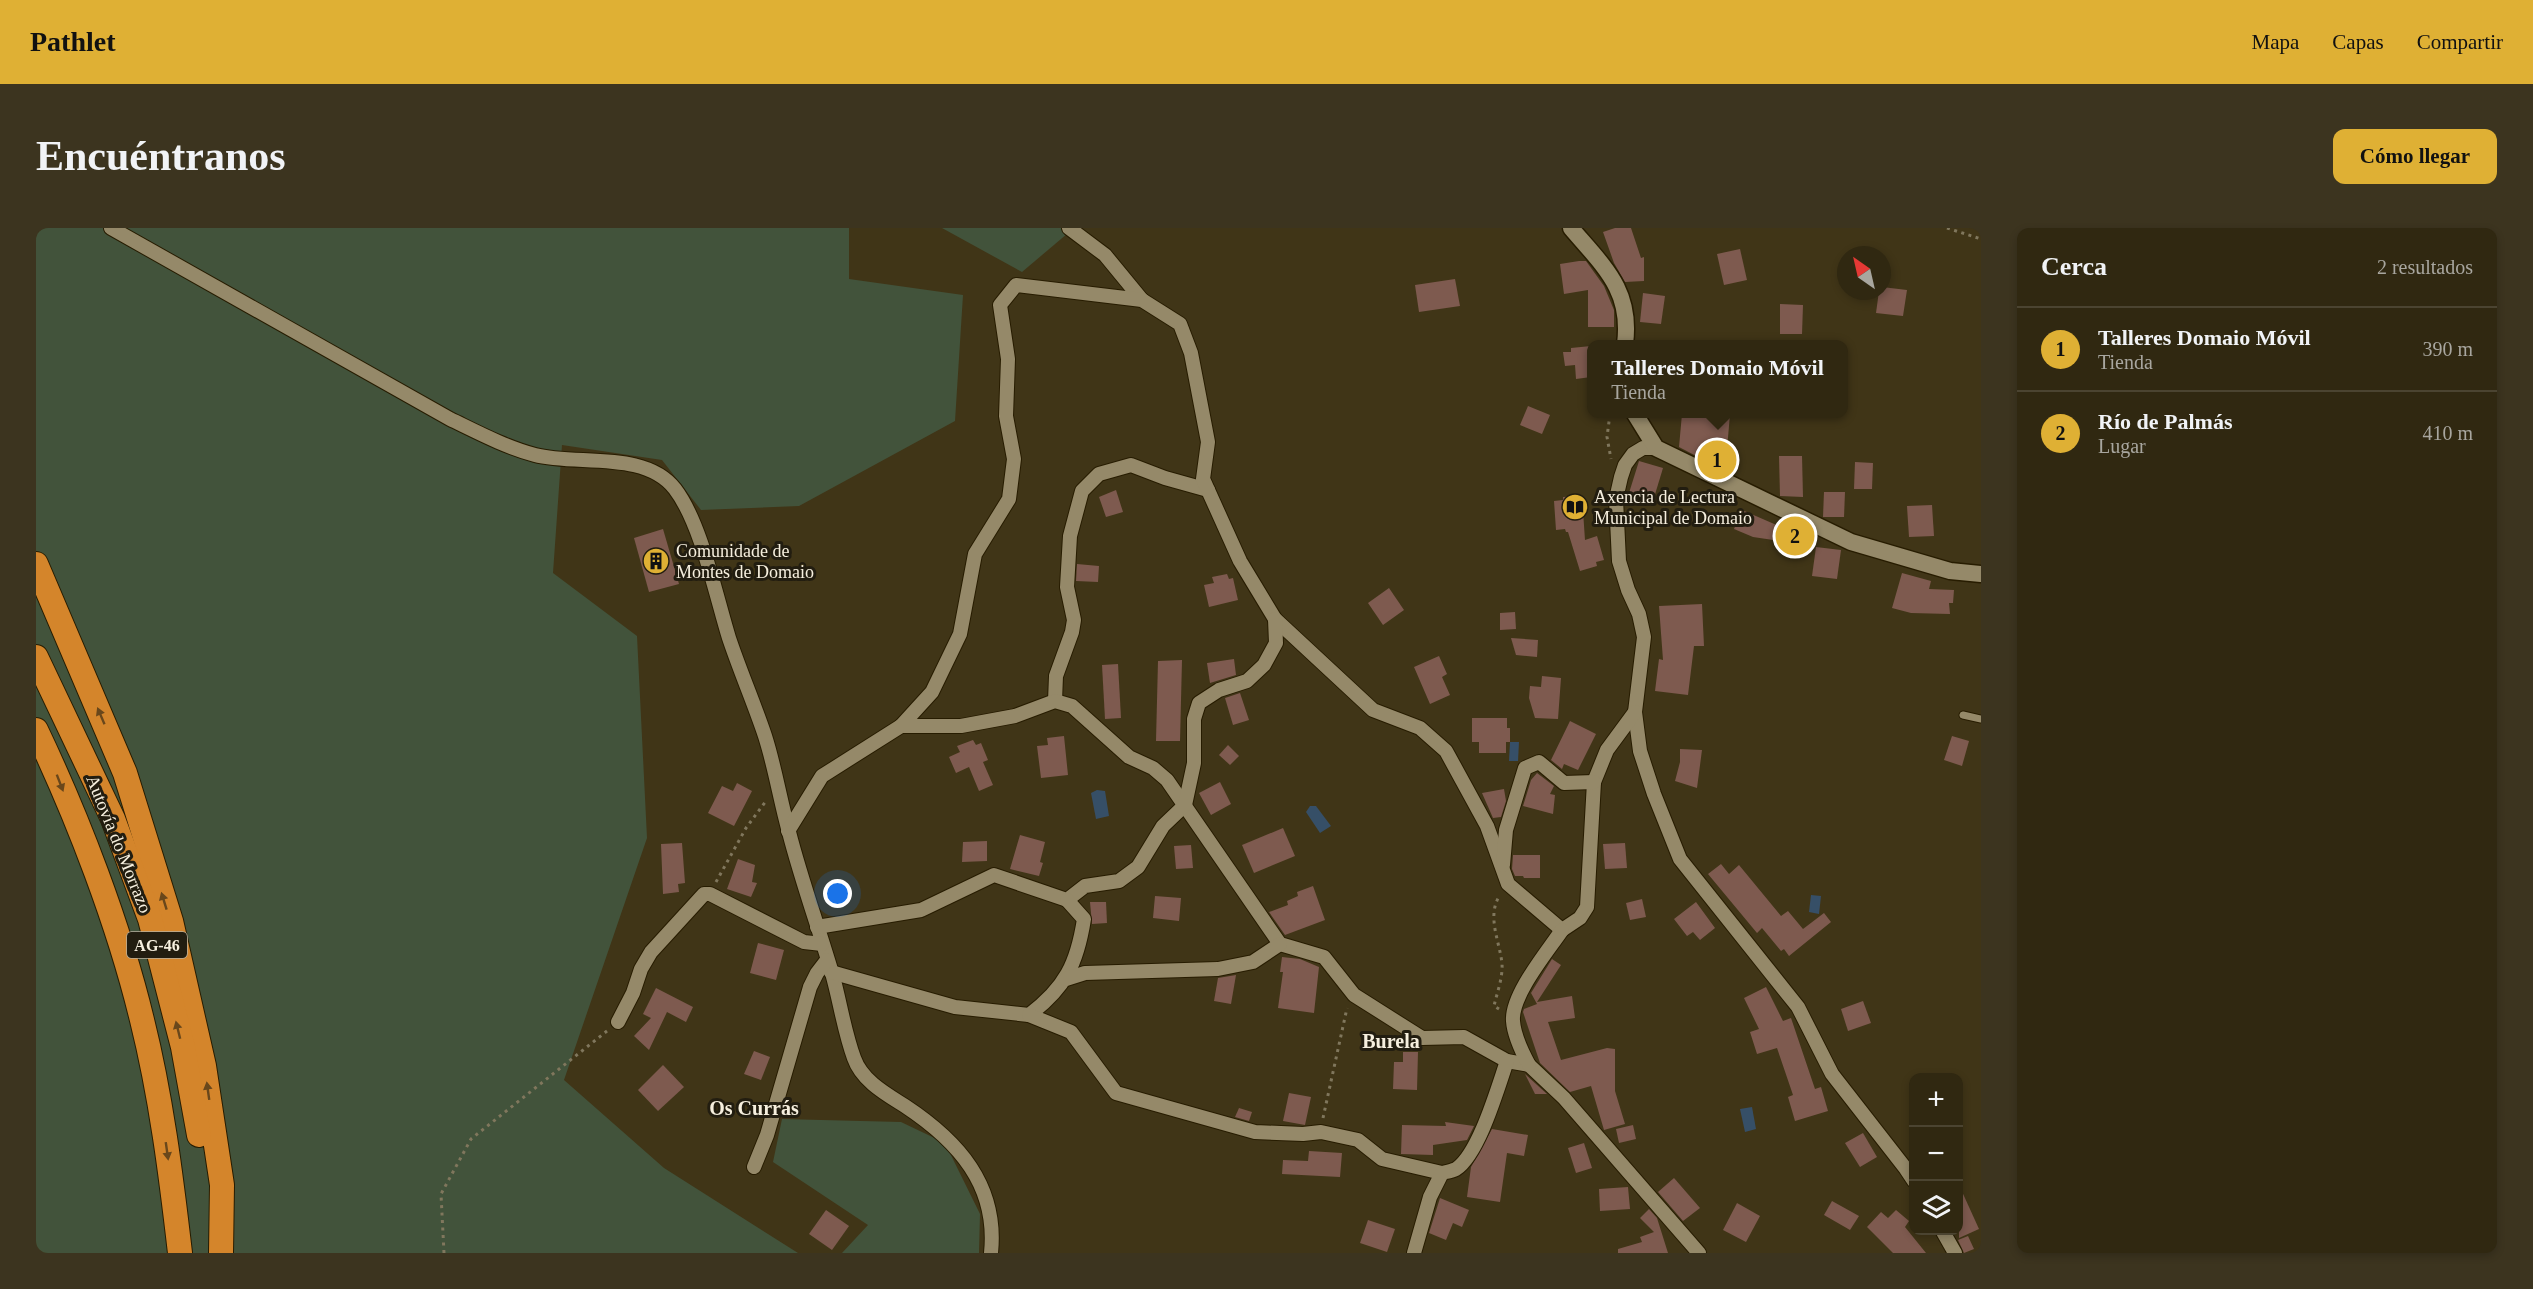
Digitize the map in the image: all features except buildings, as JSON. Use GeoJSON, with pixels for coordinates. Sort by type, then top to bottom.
{"type":"FeatureCollection","features":[{"type":"Feature","properties":{"kind":"highway"},"geometry":{"type":"LineString","coordinates":[[36,564],[125,773],[171,921],[206,1077],[222,1185],[221,1253]]}},
{"type":"Feature","properties":{"kind":"highway","name":"Autovía do Morrazo"},"geometry":{"type":"LineString","coordinates":[[36,657],[113,819],[150,919],[183,1047],[209,1195],[214,1253]]}},
{"type":"Feature","properties":{"kind":"highway","name":"Autovía do Morrazo"},"geometry":{"type":"LineString","coordinates":[[36,730],[56,772],[114,924],[142,1020],[167,1145],[180,1253]]}},
{"type":"Feature","properties":{"kind":"street"},"geometry":{"type":"LineString","coordinates":[[111,228],[490,439],[540,456],[635,465],[660,476],[674,487],[694,524],[741,676],[765,736],[788,831],[855,1060],[877,1089],[930,1123],[955,1145],[979,1179],[990,1218],[993,1241],[991,1253]]}},
{"type":"Feature","properties":{"kind":"street"},"geometry":{"type":"LineString","coordinates":[[1069,228],[1105,255],[1142,300],[1180,324],[1191,352],[1208,442],[1203,478],[1240,561],[1275,619],[1373,710],[1420,728],[1446,751],[1487,826],[1508,884],[1562,930]]}},
{"type":"Feature","properties":{"kind":"street"},"geometry":{"type":"LineString","coordinates":[[1575,229],[1606,268],[1624,303],[1627,327],[1626,340]]}},
{"type":"Feature","properties":{"kind":"street"},"geometry":{"type":"LineString","coordinates":[[788,831],[822,776],[901,726],[932,692],[960,634],[975,554],[1009,499],[1014,459],[1006,416],[1008,360],[1000,305],[1016,285],[1142,300]]}},
{"type":"Feature","properties":{"kind":"street"},"geometry":{"type":"LineString","coordinates":[[1637,418],[1656,448]]}},
{"type":"Feature","properties":{"kind":"street"},"geometry":{"type":"LineString","coordinates":[[1909,1174],[1832,1074],[1798,1007],[1680,859],[1640,751],[1635,712],[1644,637],[1639,614],[1628,590],[1619,561],[1616,499],[1623,471],[1633,454],[1643,448],[1656,448],[1851,542],[1950,571],[1981,574]]}},
{"type":"Feature","properties":{"kind":"street"},"geometry":{"type":"LineString","coordinates":[[1055,701],[1056,676],[1074,620],[1067,587],[1070,536],[1083,491],[1099,474],[1131,465],[1208,490]]}},
{"type":"Feature","properties":{"kind":"street"},"geometry":{"type":"LineString","coordinates":[[1067,900],[1085,886],[1119,881],[1138,867],[1163,826],[1185,805],[1194,763],[1194,719],[1199,704],[1219,690],[1247,681],[1264,665],[1276,643],[1275,619]]}},
{"type":"Feature","properties":{"kind":"street"},"geometry":{"type":"LineString","coordinates":[[901,726],[961,726],[1015,716],[1055,701],[1072,706],[1129,757],[1153,768],[1167,780],[1280,944],[1323,957],[1354,995],[1422,1038],[1464,1037],[1507,1061],[1529,1065]]}},
{"type":"Feature","properties":{"kind":"street"},"geometry":{"type":"LineString","coordinates":[[1635,712],[1607,750],[1594,782],[1587,907],[1580,918],[1562,930],[1518,997],[1513,1019],[1529,1065],[1564,1098],[1699,1253]]}},
{"type":"Feature","properties":{"kind":"street"},"geometry":{"type":"LineString","coordinates":[[1502,868],[1506,830],[1525,768],[1539,762],[1564,783],[1594,782]]}},
{"type":"Feature","properties":{"kind":"street"},"geometry":{"type":"LineString","coordinates":[[817,927],[921,910],[994,875],[1067,900],[1084,919],[1081,941],[1071,972],[1051,999],[1029,1015]]}},
{"type":"Feature","properties":{"kind":"street"},"geometry":{"type":"LineString","coordinates":[[618,1022],[651,952],[698,898],[710,894],[804,942],[822,944]]}},
{"type":"Feature","properties":{"kind":"street"},"geometry":{"type":"LineString","coordinates":[[1066,979],[1085,973],[1218,969],[1253,962],[1280,944]]}},
{"type":"Feature","properties":{"kind":"street"},"geometry":{"type":"LineString","coordinates":[[754,1167],[767,1135],[810,987],[817,973],[829,966],[955,1007],[1029,1015],[1071,1032],[1116,1093],[1255,1132],[1303,1134],[1321,1132],[1358,1140],[1382,1159],[1442,1173],[1456,1168],[1472,1151],[1507,1061]]}},
{"type":"Feature","properties":{"kind":"street"},"geometry":{"type":"LineString","coordinates":[[1414,1253],[1430,1197],[1442,1173]]}},
{"type":"Feature","properties":{"kind":"street"},"geometry":{"type":"LineString","coordinates":[[1945,1235],[1955,1253]]}},
{"type":"Feature","properties":{"kind":"lane"},"geometry":{"type":"LineString","coordinates":[[1963,715],[1981,719]]}},
{"type":"Feature","properties":{"kind":"path"},"geometry":{"type":"LineString","coordinates":[[1947,228],[1981,239]]}},
{"type":"Feature","properties":{"kind":"path"},"geometry":{"type":"LineString","coordinates":[[710,894],[746,828],[778,789]]}},
{"type":"Feature","properties":{"kind":"path"},"geometry":{"type":"LineString","coordinates":[[1508,884],[1495,902],[1494,923],[1502,966],[1494,1006],[1513,1019]]}},
{"type":"Feature","properties":{"kind":"path"},"geometry":{"type":"LineString","coordinates":[[1321,1132],[1346,1011],[1354,995]]}},
{"type":"Feature","properties":{"kind":"path"},"geometry":{"type":"LineString","coordinates":[[444,1253],[441,1194],[471,1139],[618,1022]]}},
{"type":"Feature","properties":{"kind":"green space"},"geometry":{"type":"Polygon","coordinates":[[[36,228],[849,228],[849,279],[963,295],[955,421],[799,506],[701,510],[662,460],[562,445],[553,573],[637,636],[647,838],[564,1080],[664,1168],[798,1253],[36,1253],[36,228]]]}},
{"type":"Feature","properties":{"kind":"green space"},"geometry":{"type":"Polygon","coordinates":[[[942,228],[1074,228],[1022,272],[942,228]]]}},
{"type":"Feature","properties":{"kind":"green space"},"geometry":{"type":"Polygon","coordinates":[[[782,1119],[901,1122],[945,1143],[980,1214],[979,1253],[842,1253],[868,1225],[773,1162],[782,1119]]]}},
{"type":"Feature","properties":{"kind":"water"},"geometry":{"type":"Polygon","coordinates":[[[1510,742],[1519,742],[1518,761],[1509,761],[1510,742]]]}},
{"type":"Feature","properties":{"kind":"water"},"geometry":{"type":"Polygon","coordinates":[[[1097,790],[1105,791],[1109,816],[1096,819],[1091,793],[1097,790]]]}},
{"type":"Feature","properties":{"kind":"water"},"geometry":{"type":"Polygon","coordinates":[[[1310,806],[1316,806],[1331,826],[1320,833],[1306,812],[1310,806]]]}},
{"type":"Feature","properties":{"kind":"water"},"geometry":{"type":"Polygon","coordinates":[[[1811,895],[1821,896],[1819,914],[1809,912],[1811,895]]]}},
{"type":"Feature","properties":{"kind":"water"},"geometry":{"type":"Polygon","coordinates":[[[1752,1107],[1756,1129],[1745,1132],[1740,1109],[1752,1107]]]}},
{"type":"Feature","properties":{"kind":"place","name":"Talleres Domaio Móvil"},"geometry":{"type":"Point","coordinates":[1717,460]}},
{"type":"Feature","properties":{"kind":"place","name":"Axencia de Lectura Municipal de Domaio"},"geometry":{"type":"Point","coordinates":[1575,507]}},
{"type":"Feature","properties":{"kind":"place","name":"Río de Palmás"},"geometry":{"type":"Point","coordinates":[1795,536]}},
{"type":"Feature","properties":{"kind":"place","name":"Comunidade de Montes de Domaio"},"geometry":{"type":"Point","coordinates":[656,561]}},
{"type":"Feature","properties":{"kind":"district","name":"Burela"},"geometry":{"type":"Point","coordinates":[1391,1041]}},
{"type":"Feature","properties":{"kind":"district","name":"Os Currás"},"geometry":{"type":"Point","coordinates":[754,1108]}}]}
